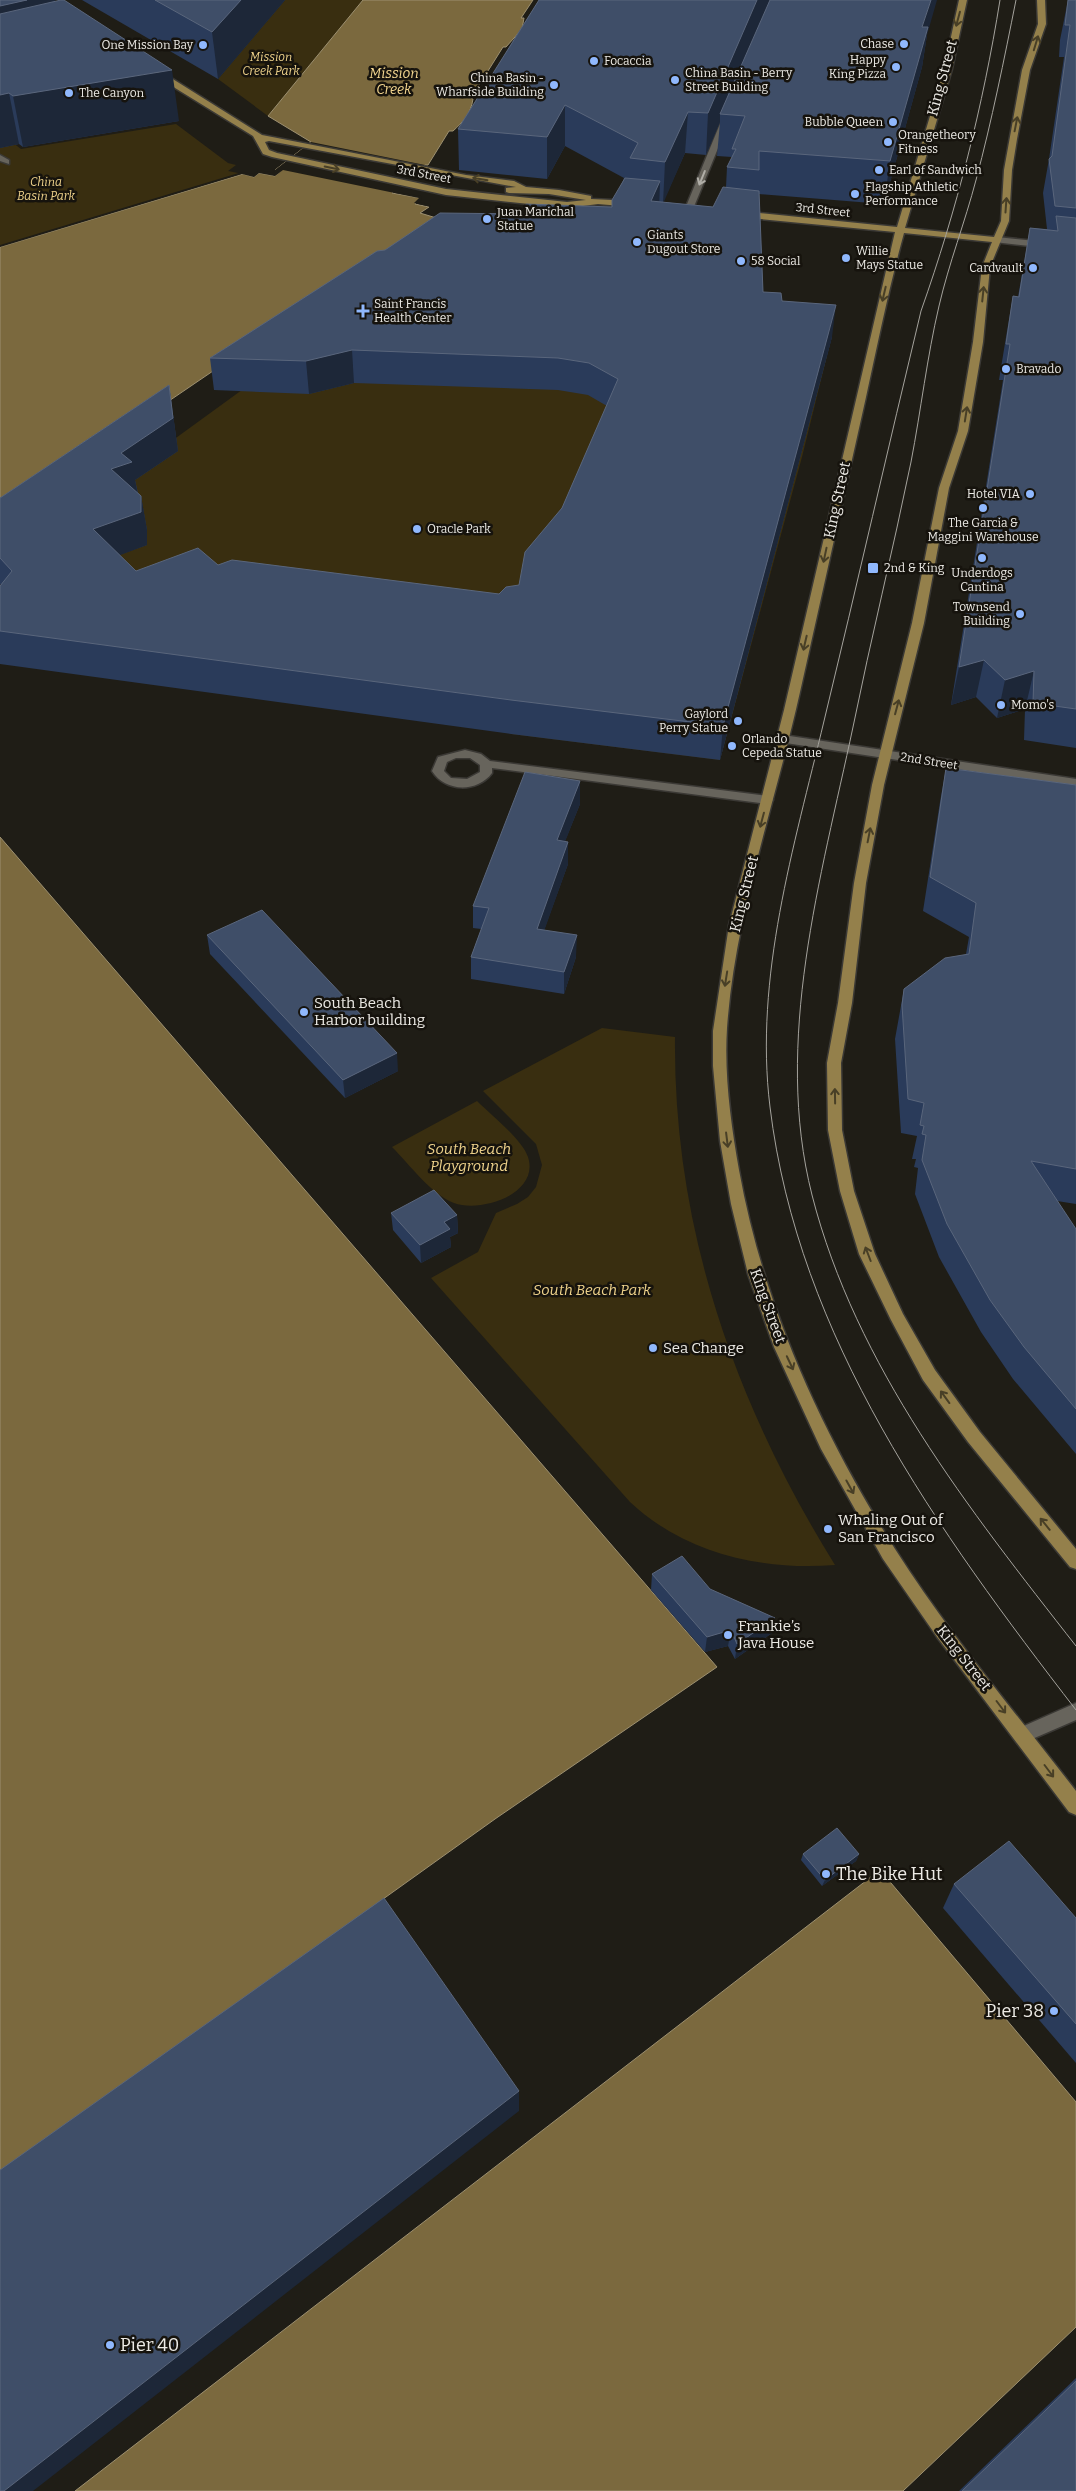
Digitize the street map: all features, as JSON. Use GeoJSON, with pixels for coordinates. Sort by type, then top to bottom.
{"type":"FeatureCollection","features":[{"type":"Feature","properties":{"kind":"main road","name":"King Street"},"geometry":{"type":"LineString","coordinates":[[963,0],[948,69],[900,230],[783,739],[735,925],[720,1031],[720,1066],[727,1141],[738,1204],[756,1274],[782,1347],[827,1444],[884,1546],[943,1631],[1076,1806]]}},
{"type":"Feature","properties":{"kind":"main road"},"geometry":{"type":"LineString","coordinates":[[1041,0],[1042,24],[1026,70],[1008,170],[1005,221],[986,267],[978,342],[963,431],[944,488],[918,623],[886,754],[860,883],[845,1003],[834,1063],[836,1130],[847,1191],[867,1254],[896,1316],[929,1375],[974,1437],[1076,1562]]}},
{"type":"Feature","properties":{"kind":"main road","name":"3rd Street"},"geometry":{"type":"LineString","coordinates":[[148,68],[257,136],[279,147],[293,151],[478,189],[527,189],[575,194],[598,201],[639,205]]}},
{"type":"Feature","properties":{"kind":"main road","name":"3rd Street"},"geometry":{"type":"LineString","coordinates":[[257,136],[418,167],[514,183],[527,189]]}},
{"type":"Feature","properties":{"kind":"main road","name":"3rd Street"},"geometry":{"type":"LineString","coordinates":[[257,136],[266,152],[285,158],[446,192],[567,205],[598,201]]}},
{"type":"Feature","properties":{"kind":"main road"},"geometry":{"type":"LineString","coordinates":[[686,209],[699,210]]}},
{"type":"Feature","properties":{"kind":"main road","name":"3rd Street"},"geometry":{"type":"LineString","coordinates":[[728,213],[998,240]]}},
{"type":"Feature","properties":{"kind":"street"},"geometry":{"type":"LineString","coordinates":[[686,209],[730,110]]}},
{"type":"Feature","properties":{"kind":"street","name":"3rd Street"},"geometry":{"type":"LineString","coordinates":[[998,240],[1076,248]]}},
{"type":"Feature","properties":{"kind":"street","name":"2nd Street"},"geometry":{"type":"LineString","coordinates":[[783,739],[1076,783]]}},
{"type":"Feature","properties":{"kind":"street"},"geometry":{"type":"LineString","coordinates":[[486,764],[768,800]]}},
{"type":"Feature","properties":{"kind":"street"},"geometry":{"type":"LineString","coordinates":[[1023,1735],[1076,1711]]}},
{"type":"Feature","properties":{"kind":"green space","name":"Mission Creek Park"},"geometry":{"type":"Polygon","coordinates":[[[285,0],[363,0],[268,116],[218,79],[285,0]]]}},
{"type":"Feature","properties":{"kind":"green space","name":"China Basin Park"},"geometry":{"type":"Polygon","coordinates":[[[176,124],[228,163],[236,165],[228,171],[243,174],[0,247],[0,133],[21,149],[176,124]]]}},
{"type":"Feature","properties":{"kind":"green space","name":"Oracle Park"},"geometry":{"type":"Polygon","coordinates":[[[363,302],[827,356],[802,457],[720,760],[511,734],[522,711],[157,645],[41,536],[363,302]]]}},
{"type":"Feature","properties":{"kind":"green space","name":"South Beach Park"},"geometry":{"type":"Polygon","coordinates":[[[602,1028],[675,1037],[677,1108],[685,1177],[698,1246],[717,1312],[740,1378],[768,1441],[799,1504],[835,1565],[780,1565],[725,1555],[699,1546],[651,1520],[630,1502],[431,1278],[478,1252],[496,1213],[528,1197],[536,1187],[542,1165],[536,1144],[483,1091],[602,1028]]]}},
{"type":"Feature","properties":{"kind":"green space","name":"South Beach Playground"},"geometry":{"type":"Polygon","coordinates":[[[477,1101],[506,1128],[525,1150],[528,1157],[529,1170],[525,1181],[506,1198],[492,1203],[465,1205],[454,1203],[437,1193],[392,1147],[477,1101]]]}},
{"type":"Feature","properties":{"kind":"water","name":"Mission Creek"},"geometry":{"type":"Polygon","coordinates":[[[363,0],[533,0],[521,18],[524,18],[522,29],[506,47],[503,47],[471,98],[473,99],[472,104],[466,117],[453,131],[449,131],[428,165],[425,165],[392,193],[420,198],[415,204],[429,207],[420,213],[443,220],[235,356],[0,516],[0,247],[243,174],[254,177],[259,173],[275,176],[281,171],[275,170],[311,142],[268,116],[363,0]]]}},
{"type":"Feature","properties":{"kind":"water"},"geometry":{"type":"Polygon","coordinates":[[[0,837],[717,1667],[495,1819],[0,2173],[0,837]]]}},
{"type":"Feature","properties":{"kind":"water"},"geometry":{"type":"Polygon","coordinates":[[[880,1870],[1076,2102],[1076,2327],[903,2491],[75,2491],[880,1870]]]}},
{"type":"Feature","properties":{"kind":"pier"},"geometry":{"type":"Polygon","coordinates":[[[311,142],[425,165],[419,169],[422,170],[397,192],[421,196],[420,202],[429,204],[431,207],[414,203],[419,198],[283,170],[275,176],[259,173],[254,177],[242,174],[0,247],[0,245],[242,172],[253,174],[259,170],[275,173],[272,169],[275,170],[311,142]]]}},
{"type":"Feature","properties":{"kind":"building"},"geometry":{"type":"Polygon","coordinates":[[[0,0],[27,0],[0,6],[0,0]]]}},
{"type":"Feature","properties":{"kind":"building"},"geometry":{"type":"Polygon","coordinates":[[[64,0],[172,70],[13,96],[9,93],[0,95],[0,14],[64,0]]]}},
{"type":"Feature","properties":{"kind":"building"},"geometry":{"type":"Polygon","coordinates":[[[155,0],[241,0],[212,32],[155,0]]]}},
{"type":"Feature","properties":{"kind":"building"},"geometry":{"type":"Polygon","coordinates":[[[539,0],[757,0],[708,113],[688,112],[665,162],[630,158],[638,143],[565,105],[547,137],[458,129],[539,0]]]}},
{"type":"Feature","properties":{"kind":"building"},"geometry":{"type":"Polygon","coordinates":[[[770,0],[931,0],[922,27],[928,27],[890,161],[759,151],[759,170],[727,167],[736,149],[732,149],[745,116],[720,114],[770,0]]]}},
{"type":"Feature","properties":{"kind":"building"},"geometry":{"type":"Polygon","coordinates":[[[1068,0],[1076,0],[1076,208],[1055,206],[1049,159],[1052,156],[1070,25],[1065,25],[1068,0]]]}},
{"type":"Feature","properties":{"kind":"building"},"geometry":{"type":"Polygon","coordinates":[[[625,178],[660,181],[651,201],[713,207],[723,187],[759,191],[763,292],[781,293],[782,301],[836,305],[723,726],[511,700],[0,631],[0,586],[12,571],[0,558],[0,498],[169,385],[173,418],[121,453],[132,462],[111,469],[141,496],[141,512],[93,529],[136,571],[198,548],[218,565],[232,560],[499,594],[506,587],[519,585],[525,552],[562,508],[618,379],[589,363],[558,358],[352,350],[306,361],[210,358],[377,251],[385,250],[440,213],[525,214],[526,204],[612,207],[612,200],[625,178]]]}},
{"type":"Feature","properties":{"kind":"building"},"geometry":{"type":"Polygon","coordinates":[[[1056,216],[1076,218],[1076,709],[1033,703],[1034,671],[1005,680],[984,660],[959,667],[1010,344],[1006,344],[1013,296],[1019,297],[1030,228],[1058,231],[1056,216]]]}},
{"type":"Feature","properties":{"kind":"building"},"geometry":{"type":"Polygon","coordinates":[[[946,768],[1076,785],[1076,1169],[1031,1161],[1076,1229],[1076,1409],[1024,1347],[990,1300],[947,1224],[922,1160],[926,1135],[922,1134],[924,1126],[920,1125],[924,1103],[908,1099],[902,1005],[904,989],[945,958],[969,954],[976,903],[930,877],[946,768]]]}},
{"type":"Feature","properties":{"kind":"building"},"geometry":{"type":"Polygon","coordinates":[[[525,772],[580,781],[557,840],[568,842],[537,929],[577,935],[564,972],[471,957],[489,908],[473,906],[525,772]]]}},
{"type":"Feature","properties":{"kind":"building","name":"South Beach Harbor building"},"geometry":{"type":"Polygon","coordinates":[[[262,910],[397,1053],[343,1080],[207,935],[262,910]]]}},
{"type":"Feature","properties":{"kind":"building"},"geometry":{"type":"Polygon","coordinates":[[[434,1190],[457,1215],[444,1222],[450,1229],[420,1245],[391,1213],[434,1190]]]}},
{"type":"Feature","properties":{"kind":"building"},"geometry":{"type":"Polygon","coordinates":[[[682,1556],[710,1589],[775,1618],[737,1644],[731,1630],[707,1637],[652,1574],[682,1556]]]}},
{"type":"Feature","properties":{"kind":"building","name":"The Bike Hut"},"geometry":{"type":"Polygon","coordinates":[[[837,1828],[859,1854],[825,1880],[803,1854],[837,1828]]]}},
{"type":"Feature","properties":{"kind":"building"},"geometry":{"type":"Polygon","coordinates":[[[1009,1841],[1076,1918],[1076,2024],[954,1884],[1009,1841]]]}},
{"type":"Feature","properties":{"kind":"building","name":"Pier 40"},"geometry":{"type":"Polygon","coordinates":[[[384,1898],[519,2091],[4,2491],[0,2491],[0,2170],[384,1898]]]}},
{"type":"Feature","properties":{"kind":"building"},"geometry":{"type":"Polygon","coordinates":[[[1076,2381],[1076,2491],[962,2491],[1076,2381]]]}},
{"type":"Feature","properties":{"kind":"tram line"},"geometry":{"type":"LineString","coordinates":[[1000,0],[986,79],[968,157],[921,311],[790,864],[772,961],[767,1010],[766,1058],[770,1107],[786,1192],[810,1274],[843,1352],[882,1428],[926,1501],[974,1573],[1076,1710]]}},
{"type":"Feature","properties":{"kind":"tram line"},"geometry":{"type":"LineString","coordinates":[[1016,0],[982,158],[939,306],[911,462],[816,901],[799,1019],[797,1078],[801,1137],[812,1195],[832,1258],[857,1319],[887,1377],[920,1434],[996,1542],[1076,1646]]}},
{"type":"Feature","properties":{"kind":"place","name":"Chase"},"geometry":{"type":"Point","coordinates":[904,44]}},
{"type":"Feature","properties":{"kind":"place","name":"One Mission Bay"},"geometry":{"type":"Point","coordinates":[203,45]}},
{"type":"Feature","properties":{"kind":"place","name":"Focaccia"},"geometry":{"type":"Point","coordinates":[594,61]}},
{"type":"Feature","properties":{"kind":"place","name":"Happy King Pizza"},"geometry":{"type":"Point","coordinates":[896,67]}},
{"type":"Feature","properties":{"kind":"place","name":"China Basin - Berry Street Building"},"geometry":{"type":"Point","coordinates":[675,80]}},
{"type":"Feature","properties":{"kind":"place","name":"China Basin - Wharfside Building"},"geometry":{"type":"Point","coordinates":[554,85]}},
{"type":"Feature","properties":{"kind":"place","name":"The Canyon"},"geometry":{"type":"Point","coordinates":[69,93]}},
{"type":"Feature","properties":{"kind":"place","name":"Bubble Queen"},"geometry":{"type":"Point","coordinates":[893,122]}},
{"type":"Feature","properties":{"kind":"place","name":"Orangetheory Fitness"},"geometry":{"type":"Point","coordinates":[888,142]}},
{"type":"Feature","properties":{"kind":"place","name":"Earl of Sandwich"},"geometry":{"type":"Point","coordinates":[879,170]}},
{"type":"Feature","properties":{"kind":"place","name":"Flagship Athletic Performance"},"geometry":{"type":"Point","coordinates":[855,194]}},
{"type":"Feature","properties":{"kind":"place","name":"Juan Marichal Statue"},"geometry":{"type":"Point","coordinates":[487,219]}},
{"type":"Feature","properties":{"kind":"place","name":"Giants Dugout Store"},"geometry":{"type":"Point","coordinates":[637,242]}},
{"type":"Feature","properties":{"kind":"place","name":"Willie Mays Statue"},"geometry":{"type":"Point","coordinates":[846,258]}},
{"type":"Feature","properties":{"kind":"place","name":"58 Social"},"geometry":{"type":"Point","coordinates":[741,261]}},
{"type":"Feature","properties":{"kind":"place","name":"Cardvault"},"geometry":{"type":"Point","coordinates":[1033,268]}},
{"type":"Feature","properties":{"kind":"place","name":"Saint Francis Health Center"},"geometry":{"type":"Point","coordinates":[363,311]}},
{"type":"Feature","properties":{"kind":"place","name":"Bravado"},"geometry":{"type":"Point","coordinates":[1006,369]}},
{"type":"Feature","properties":{"kind":"place","name":"Hotel VIA"},"geometry":{"type":"Point","coordinates":[1030,494]}},
{"type":"Feature","properties":{"kind":"place","name":"The Garcia & Maggini Warehouse"},"geometry":{"type":"Point","coordinates":[983,508]}},
{"type":"Feature","properties":{"kind":"place","name":"Oracle Park"},"geometry":{"type":"Point","coordinates":[417,529]}},
{"type":"Feature","properties":{"kind":"place","name":"Underdogs Cantina"},"geometry":{"type":"Point","coordinates":[982,558]}},
{"type":"Feature","properties":{"kind":"place","name":"2nd & King"},"geometry":{"type":"Point","coordinates":[873,568]}},
{"type":"Feature","properties":{"kind":"place","name":"Townsend Building"},"geometry":{"type":"Point","coordinates":[1020,614]}},
{"type":"Feature","properties":{"kind":"place","name":"Momo's"},"geometry":{"type":"Point","coordinates":[1001,705]}},
{"type":"Feature","properties":{"kind":"place","name":"Gaylord Perry Statue"},"geometry":{"type":"Point","coordinates":[738,721]}},
{"type":"Feature","properties":{"kind":"place","name":"Orlando Cepeda Statue"},"geometry":{"type":"Point","coordinates":[732,746]}},
{"type":"Feature","properties":{"kind":"place","name":"South Beach Harbor building"},"geometry":{"type":"Point","coordinates":[304,1012]}},
{"type":"Feature","properties":{"kind":"place","name":"Sea Change"},"geometry":{"type":"Point","coordinates":[653,1348]}},
{"type":"Feature","properties":{"kind":"place","name":"Whaling Out of San Francisco"},"geometry":{"type":"Point","coordinates":[828,1529]}},
{"type":"Feature","properties":{"kind":"place","name":"Frankie’s Java House"},"geometry":{"type":"Point","coordinates":[728,1635]}},
{"type":"Feature","properties":{"kind":"place","name":"The Bike Hut"},"geometry":{"type":"Point","coordinates":[826,1874]}},
{"type":"Feature","properties":{"kind":"place","name":"Pier 38"},"geometry":{"type":"Point","coordinates":[1054,2011]}},
{"type":"Feature","properties":{"kind":"place","name":"Pier 40"},"geometry":{"type":"Point","coordinates":[110,2345]}}]}
